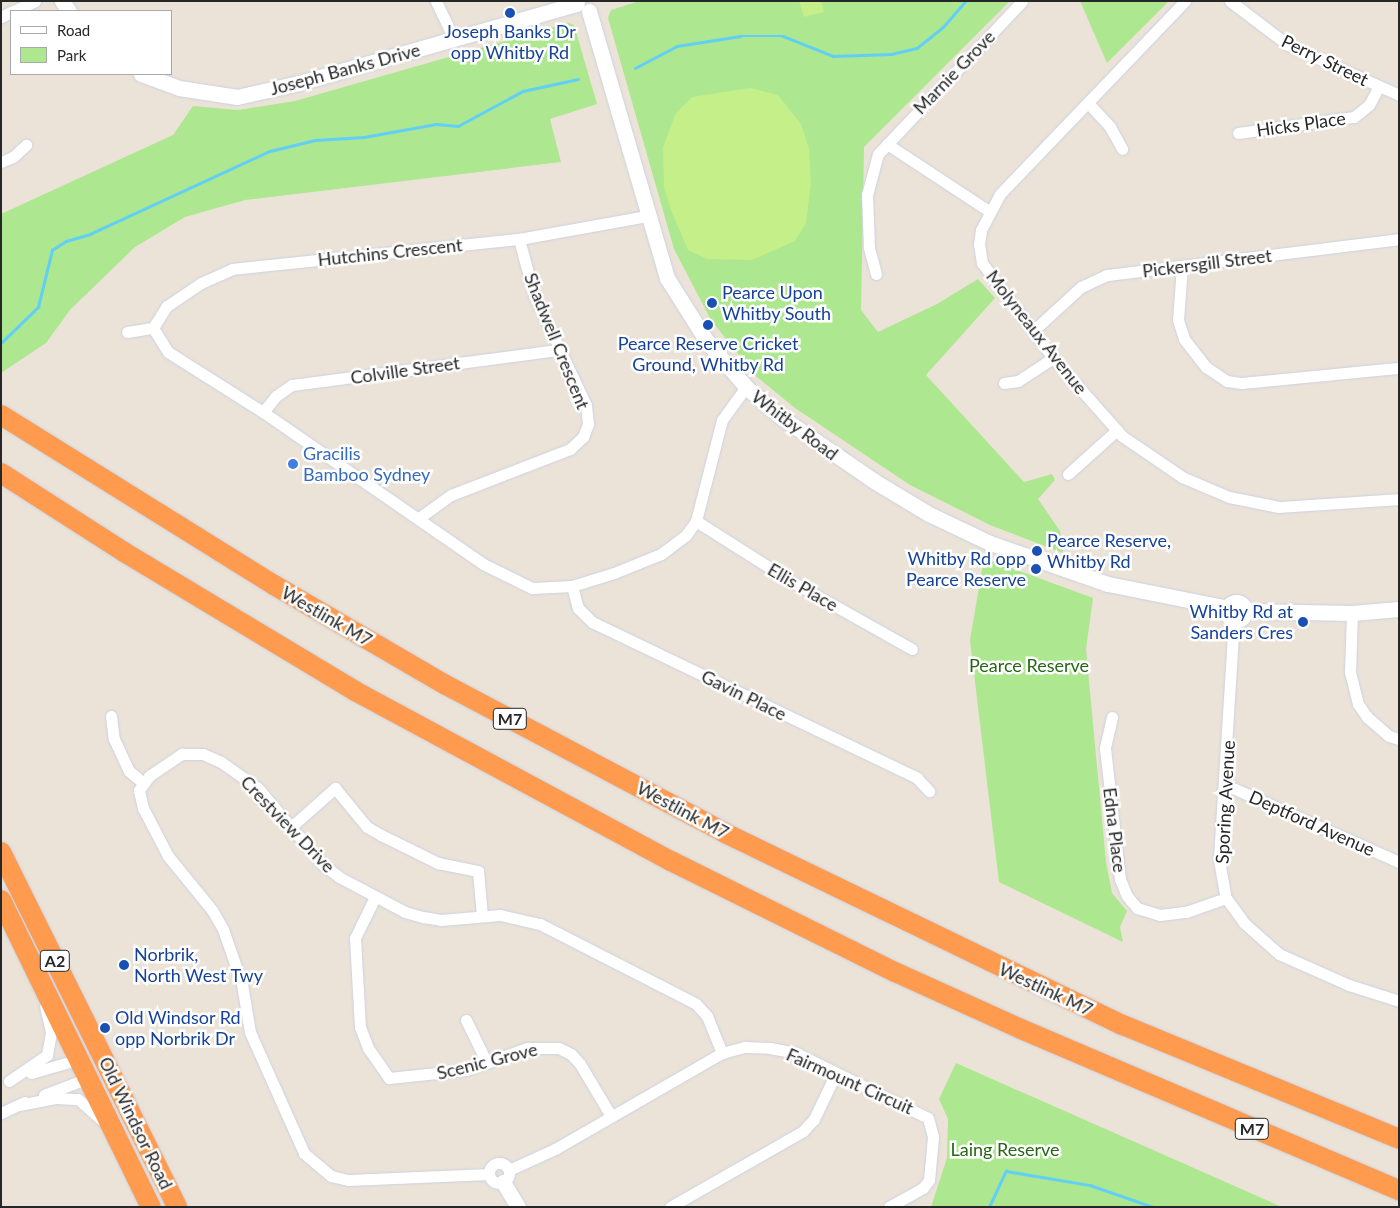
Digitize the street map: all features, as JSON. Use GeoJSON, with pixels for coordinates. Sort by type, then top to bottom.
{"type":"FeatureCollection","features":[{"type":"Feature","properties":{"kind":"highway","name":"Westlink M7"},"geometry":{"type":"LineString","coordinates":[[2,415],[233,560],[446,685],[725,833],[1123,1025],[1399,1139]]}},
{"type":"Feature","properties":{"kind":"highway","name":"M7"},"geometry":{"type":"LineString","coordinates":[[1,473],[124,552],[356,691],[671,861],[895,972],[1105,1067],[1399,1190]]}},
{"type":"Feature","properties":{"kind":"highway","name":"Old Windsor Road"},"geometry":{"type":"LineString","coordinates":[[1,852],[177,1207]]}},
{"type":"Feature","properties":{"kind":"highway","name":"Old Windsor Road"},"geometry":{"type":"LineString","coordinates":[[1,900],[80,1058],[150,1207]]}},
{"type":"Feature","properties":{"kind":"highway"},"geometry":{"type":"LineString","coordinates":[[80,1058],[92,1060],[110,1069]]}},
{"type":"Feature","properties":{"kind":"highway"},"geometry":{"type":"LineString","coordinates":[[88,1078],[110,1069]]}},
{"type":"Feature","properties":{"kind":"street"},"geometry":{"type":"LineString","coordinates":[[16,10],[35,1]]}},
{"type":"Feature","properties":{"kind":"street"},"geometry":{"type":"LineString","coordinates":[[436,1],[454,39]]}},
{"type":"Feature","properties":{"kind":"street","name":"Marnie Grove"},"geometry":{"type":"LineString","coordinates":[[876,274],[869,247],[867,195],[878,154],[1022,1]]}},
{"type":"Feature","properties":{"kind":"street","name":"Molyneaux Avenue"},"geometry":{"type":"LineString","coordinates":[[1185,1],[1088,103],[1020,170],[989,211],[979,244],[982,263],[1034,330],[1053,358],[1117,430],[1182,477],[1229,497],[1279,507],[1399,499]]}},
{"type":"Feature","properties":{"kind":"street","name":"Perry Street"},"geometry":{"type":"LineString","coordinates":[[1230,1],[1288,45],[1399,95]]}},
{"type":"Feature","properties":{"kind":"street","name":"Joseph Banks Drive"},"geometry":{"type":"LineString","coordinates":[[144,75],[179,88],[237,96],[299,83],[585,4]]}},
{"type":"Feature","properties":{"kind":"street","name":"Whitby Road"},"geometry":{"type":"LineString","coordinates":[[585,4],[647,216],[670,284],[678,291],[711,347],[746,387],[781,417],[874,482],[929,514],[990,543],[1108,584],[1236,613],[1352,613],[1399,609]]}},
{"type":"Feature","properties":{"kind":"street","name":"Hicks Place"},"geometry":{"type":"LineString","coordinates":[[1238,133],[1354,117],[1369,105],[1379,86]]}},
{"type":"Feature","properties":{"kind":"street"},"geometry":{"type":"LineString","coordinates":[[1088,103],[1110,127],[1122,149]]}},
{"type":"Feature","properties":{"kind":"street"},"geometry":{"type":"LineString","coordinates":[[887,144],[989,211]]}},
{"type":"Feature","properties":{"kind":"street"},"geometry":{"type":"LineString","coordinates":[[1,162],[13,157],[26,145]]}},
{"type":"Feature","properties":{"kind":"street","name":"Hutchins Crescent"},"geometry":{"type":"LineString","coordinates":[[153,328],[167,306],[201,282],[232,269],[519,239],[647,216]]}},
{"type":"Feature","properties":{"kind":"street","name":"Shadwell Crescent"},"geometry":{"type":"LineString","coordinates":[[419,518],[451,495],[570,449],[583,437],[588,424],[586,405],[558,350],[534,295],[519,239]]}},
{"type":"Feature","properties":{"kind":"street","name":"Pickersgill Street"},"geometry":{"type":"LineString","coordinates":[[1034,330],[1081,287],[1107,275],[1399,240]]}},
{"type":"Feature","properties":{"kind":"street"},"geometry":{"type":"LineString","coordinates":[[1182,267],[1178,320],[1184,339],[1206,367],[1227,381],[1242,383],[1399,368]]}},
{"type":"Feature","properties":{"kind":"street"},"geometry":{"type":"LineString","coordinates":[[127,332],[153,328],[168,352],[263,412],[509,579],[532,588],[572,586],[661,554],[686,535],[696,521],[717,433],[729,408],[746,387]]}},
{"type":"Feature","properties":{"kind":"street","name":"Colville Street"},"geometry":{"type":"LineString","coordinates":[[263,412],[276,396],[292,385],[558,350]]}},
{"type":"Feature","properties":{"kind":"street"},"geometry":{"type":"LineString","coordinates":[[1004,383],[1018,381],[1053,358]]}},
{"type":"Feature","properties":{"kind":"street"},"geometry":{"type":"LineString","coordinates":[[1068,474],[1117,430]]}},
{"type":"Feature","properties":{"kind":"street","name":"Ellis Place"},"geometry":{"type":"LineString","coordinates":[[696,521],[789,580],[912,650]]}},
{"type":"Feature","properties":{"kind":"street","name":"Gavin Place"},"geometry":{"type":"LineString","coordinates":[[572,586],[578,608],[592,622],[917,778],[929,792]]}},
{"type":"Feature","properties":{"kind":"street","name":"Sporing Avenue"},"geometry":{"type":"LineString","coordinates":[[1236,613],[1226,784],[1219,860],[1226,898],[1244,923],[1279,954],[1349,985],[1399,1001]]}},
{"type":"Feature","properties":{"kind":"street"},"geometry":{"type":"LineString","coordinates":[[1352,613],[1350,672],[1358,704],[1367,717],[1389,736],[1399,739]]}},
{"type":"Feature","properties":{"kind":"street"},"geometry":{"type":"LineString","coordinates":[[111,716],[114,739],[129,771],[142,782],[140,799],[159,841],[223,929],[242,984],[250,1032],[304,1153],[331,1176],[348,1180],[489,1174]]}},
{"type":"Feature","properties":{"kind":"street","name":"Edna Place"},"geometry":{"type":"LineString","coordinates":[[1112,717],[1105,748],[1120,879],[1127,896],[1138,908],[1160,915],[1186,912],[1226,898]]}},
{"type":"Feature","properties":{"kind":"street","name":"Crestview Drive"},"geometry":{"type":"LineString","coordinates":[[142,782],[182,754],[204,754],[241,774],[258,788],[322,864],[375,897],[423,917],[441,920],[482,916],[520,917],[540,924],[696,1004],[707,1016],[722,1053]]}},
{"type":"Feature","properties":{"kind":"street","name":"Deptford Avenue"},"geometry":{"type":"LineString","coordinates":[[1226,784],[1399,862]]}},
{"type":"Feature","properties":{"kind":"street"},"geometry":{"type":"LineString","coordinates":[[291,827],[335,788],[367,827],[438,863],[478,872],[482,916]]}},
{"type":"Feature","properties":{"kind":"street","name":"Scenic Grove"},"geometry":{"type":"LineString","coordinates":[[375,897],[355,938],[360,1027],[368,1048],[389,1078],[441,1074],[486,1063],[527,1048],[559,1048],[571,1054],[580,1064],[611,1116]]}},
{"type":"Feature","properties":{"kind":"street"},"geometry":{"type":"LineString","coordinates":[[5,1083],[42,1060],[51,1041],[45,1006],[22,943]]}},
{"type":"Feature","properties":{"kind":"street"},"geometry":{"type":"LineString","coordinates":[[466,1020],[486,1063]]}},
{"type":"Feature","properties":{"kind":"street","name":"Fairmount Circuit"},"geometry":{"type":"LineString","coordinates":[[506,1176],[722,1053],[745,1047],[770,1048],[796,1053],[921,1113],[931,1124],[932,1169],[929,1180],[923,1188],[889,1207]]}},
{"type":"Feature","properties":{"kind":"street"},"geometry":{"type":"LineString","coordinates":[[5,1083],[80,1058]]}},
{"type":"Feature","properties":{"kind":"street"},"geometry":{"type":"LineString","coordinates":[[670,1207],[803,1131],[814,1119],[836,1073]]}},
{"type":"Feature","properties":{"kind":"street"},"geometry":{"type":"LineString","coordinates":[[1,1113],[19,1104],[88,1078]]}},
{"type":"Feature","properties":{"kind":"street"},"geometry":{"type":"LineString","coordinates":[[19,1104],[61,1098],[84,1102],[99,1116],[150,1207]]}},
{"type":"Feature","properties":{"kind":"street"},"geometry":{"type":"LineString","coordinates":[[489,1174],[496,1164],[502,1163],[518,1207]]}},
{"type":"Feature","properties":{"kind":"street"},"geometry":{"type":"LineString","coordinates":[[489,1174],[494,1182],[506,1176]]}},
{"type":"Feature","properties":{"kind":"green space"},"geometry":{"type":"Polygon","coordinates":[[[639,1],[1010,1],[864,147],[861,310],[878,332],[937,304],[978,279],[995,298],[926,375],[1024,482],[1052,474],[1055,480],[1038,499],[1060,531],[1063,553],[990,525],[910,485],[795,408],[756,376],[711,320],[674,249],[608,18],[611,10],[639,1]]]}},
{"type":"Feature","properties":{"kind":"green space"},"geometry":{"type":"Polygon","coordinates":[[[799,1],[821,1],[824,12],[804,17],[799,1]]]}},
{"type":"Feature","properties":{"kind":"green space"},"geometry":{"type":"Polygon","coordinates":[[[1080,1],[1169,1],[1107,63],[1080,1]]]}},
{"type":"Feature","properties":{"kind":"green space"},"geometry":{"type":"Polygon","coordinates":[[[568,23],[574,25],[597,104],[550,119],[561,162],[245,200],[185,217],[135,247],[70,310],[46,343],[1,373],[1,214],[173,135],[193,106],[238,110],[295,101],[568,23]]]}},
{"type":"Feature","properties":{"kind":"green space"},"geometry":{"type":"Polygon","coordinates":[[[750,88],[778,95],[801,124],[809,148],[811,183],[806,223],[795,241],[752,260],[707,259],[688,250],[671,210],[664,187],[663,147],[676,113],[692,97],[750,88]]]}},
{"type":"Feature","properties":{"kind":"green space","name":"Pearce Reserve"},"geometry":{"type":"Polygon","coordinates":[[[984,558],[1093,598],[1086,649],[1106,862],[1112,893],[1127,911],[1120,927],[1123,942],[999,882],[970,640],[984,558]]]}},
{"type":"Feature","properties":{"kind":"green space","name":"Laing Reserve"},"geometry":{"type":"Polygon","coordinates":[[[956,1063],[1282,1207],[931,1207],[947,1158],[948,1119],[939,1099],[956,1063]]]}},
{"type":"Feature","properties":{"kind":"waterway"},"geometry":{"type":"LineString","coordinates":[[635,68],[677,46],[740,36],[783,36],[833,56],[891,54],[917,48],[943,27],[966,1]]}},
{"type":"Feature","properties":{"kind":"waterway"},"geometry":{"type":"LineString","coordinates":[[1,343],[38,307],[52,250],[66,241],[90,234],[270,151],[315,140],[364,137],[436,124],[458,126],[523,91],[578,79]]}},
{"type":"Feature","properties":{"kind":"waterway"},"geometry":{"type":"LineString","coordinates":[[989,1207],[1006,1171],[1090,1185],[1153,1207]]}},
{"type":"Feature","properties":{"kind":"place","name":"Joseph Banks Dr opp Whitby Rd"},"geometry":{"type":"Point","coordinates":[510,13]}},
{"type":"Feature","properties":{"kind":"place","name":"Pearce Upon Whitby South"},"geometry":{"type":"Point","coordinates":[712,303]}},
{"type":"Feature","properties":{"kind":"place","name":"Pearce Reserve Cricket Ground, Whitby Rd"},"geometry":{"type":"Point","coordinates":[708,325]}},
{"type":"Feature","properties":{"kind":"place","name":"Gracilis Bamboo Sydney"},"geometry":{"type":"Point","coordinates":[293,464]}},
{"type":"Feature","properties":{"kind":"place","name":"Pearce Reserve, Whitby Rd"},"geometry":{"type":"Point","coordinates":[1037,551]}},
{"type":"Feature","properties":{"kind":"place","name":"Whitby Rd opp Pearce Reserve"},"geometry":{"type":"Point","coordinates":[1036,569]}},
{"type":"Feature","properties":{"kind":"place","name":"Whitby Rd at Sanders Cres"},"geometry":{"type":"Point","coordinates":[1303,622]}},
{"type":"Feature","properties":{"kind":"place","name":"Norbrik, North West Twy"},"geometry":{"type":"Point","coordinates":[124,965]}},
{"type":"Feature","properties":{"kind":"place","name":"Old Windsor Rd opp Norbrik Dr"},"geometry":{"type":"Point","coordinates":[105,1028]}}]}
